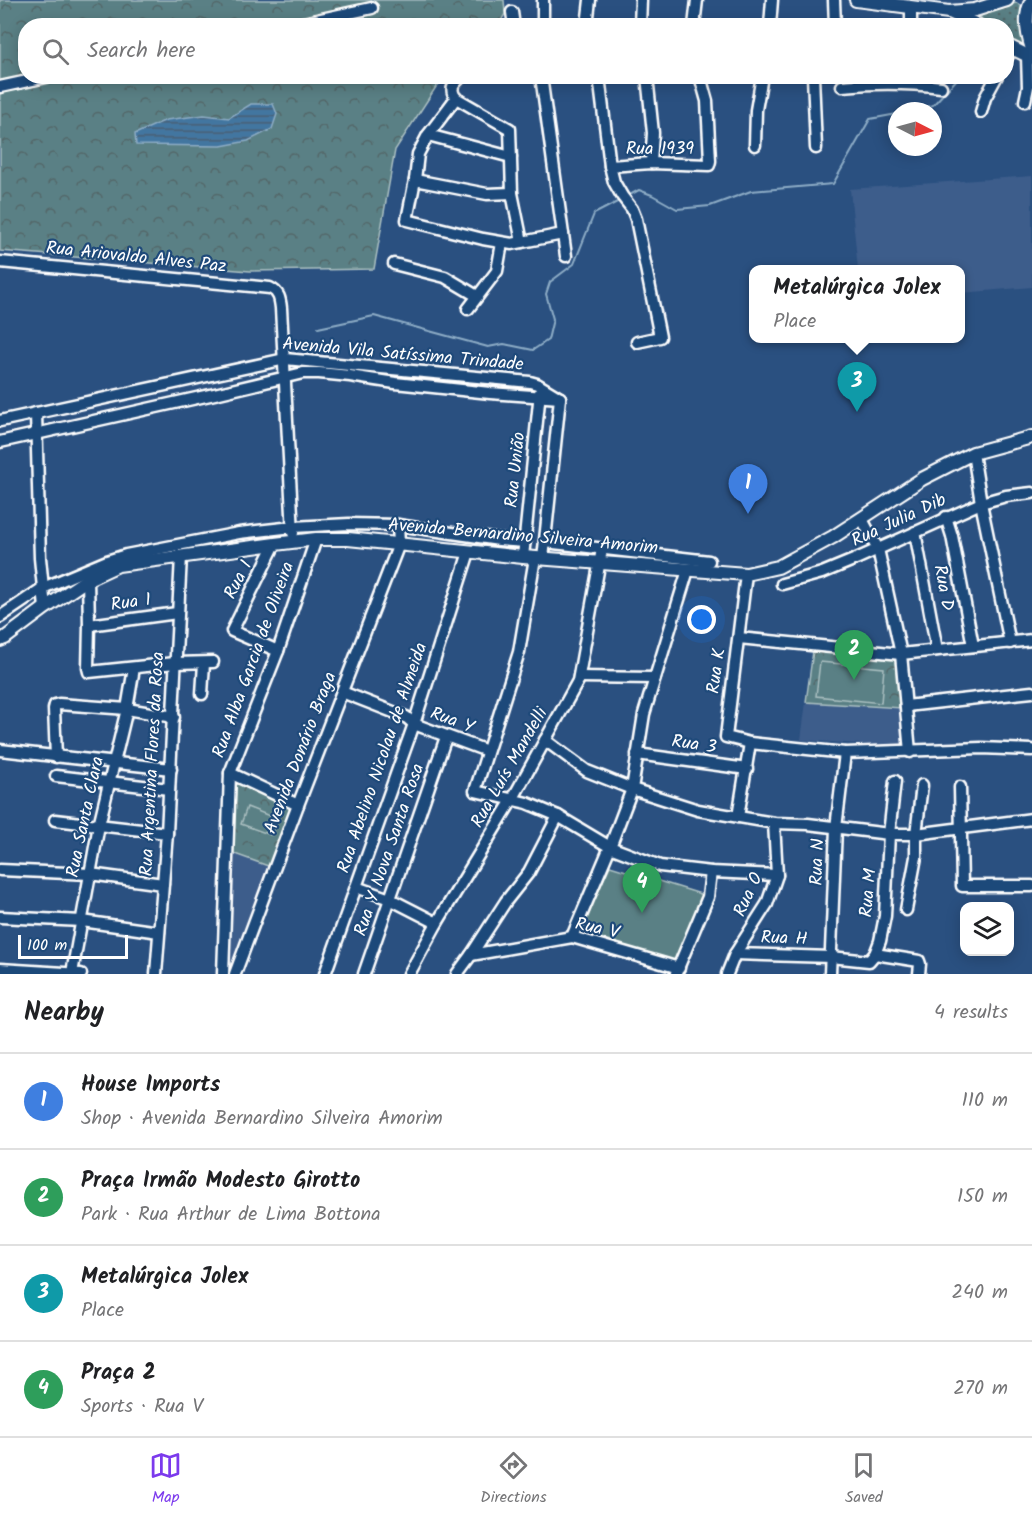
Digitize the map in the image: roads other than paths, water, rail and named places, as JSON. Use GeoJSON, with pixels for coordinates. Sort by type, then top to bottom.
{"type":"FeatureCollection","features":[{"type":"Feature","properties":{"kind":"main road"},"geometry":{"type":"LineString","coordinates":[[856,0],[949,12],[975,10],[1007,0]]}},
{"type":"Feature","properties":{"kind":"main road"},"geometry":{"type":"LineString","coordinates":[[1014,52],[1030,54],[1027,22],[1032,0]]}},
{"type":"Feature","properties":{"kind":"main road"},"geometry":{"type":"LineString","coordinates":[[949,12],[962,18]]}},
{"type":"Feature","properties":{"kind":"main road","name":"Avenida Bernardino Silveira Amorim"},"geometry":{"type":"LineString","coordinates":[[0,640],[88,579],[118,565],[316,539],[362,540],[534,558],[746,574],[778,567],[833,537],[922,479],[973,453],[1031,440]]}},
{"type":"Feature","properties":{"kind":"street"},"geometry":{"type":"LineString","coordinates":[[543,0],[543,18]]}},
{"type":"Feature","properties":{"kind":"street"},"geometry":{"type":"LineString","coordinates":[[588,18],[590,0]]}},
{"type":"Feature","properties":{"kind":"street"},"geometry":{"type":"LineString","coordinates":[[640,18],[641,0]]}},
{"type":"Feature","properties":{"kind":"street"},"geometry":{"type":"LineString","coordinates":[[695,18],[697,0]]}},
{"type":"Feature","properties":{"kind":"street"},"geometry":{"type":"LineString","coordinates":[[771,18],[772,0]]}},
{"type":"Feature","properties":{"kind":"street"},"geometry":{"type":"LineString","coordinates":[[834,0],[835,18]]}},
{"type":"Feature","properties":{"kind":"street"},"geometry":{"type":"LineString","coordinates":[[911,7],[911,18]]}},
{"type":"Feature","properties":{"kind":"street"},"geometry":{"type":"LineString","coordinates":[[326,18],[372,8]]}},
{"type":"Feature","properties":{"kind":"street"},"geometry":{"type":"LineString","coordinates":[[512,12],[512,18]]}},
{"type":"Feature","properties":{"kind":"street"},"geometry":{"type":"LineString","coordinates":[[1025,101],[1030,54]]}},
{"type":"Feature","properties":{"kind":"street"},"geometry":{"type":"LineString","coordinates":[[0,87],[18,83]]}},
{"type":"Feature","properties":{"kind":"street"},"geometry":{"type":"LineString","coordinates":[[454,84],[454,95],[418,154],[407,220],[512,244],[563,234]]}},
{"type":"Feature","properties":{"kind":"street"},"geometry":{"type":"LineString","coordinates":[[542,84],[566,256]]}},
{"type":"Feature","properties":{"kind":"street"},"geometry":{"type":"LineString","coordinates":[[600,84],[610,166],[614,182],[636,219],[660,337],[637,342]]}},
{"type":"Feature","properties":{"kind":"street"},"geometry":{"type":"LineString","coordinates":[[648,84],[653,133],[651,163]]}},
{"type":"Feature","properties":{"kind":"street","name":"Rua 1939"},"geometry":{"type":"LineString","coordinates":[[610,166],[651,163],[709,165],[707,101],[702,84]]}},
{"type":"Feature","properties":{"kind":"street"},"geometry":{"type":"LineString","coordinates":[[755,146],[756,110],[761,84]]}},
{"type":"Feature","properties":{"kind":"street"},"geometry":{"type":"LineString","coordinates":[[813,84],[816,148]]}},
{"type":"Feature","properties":{"kind":"street"},"geometry":{"type":"LineString","coordinates":[[842,86],[860,84]]}},
{"type":"Feature","properties":{"kind":"street"},"geometry":{"type":"LineString","coordinates":[[928,84],[941,87]]}},
{"type":"Feature","properties":{"kind":"street"},"geometry":{"type":"LineString","coordinates":[[981,111],[993,84]]}},
{"type":"Feature","properties":{"kind":"street"},"geometry":{"type":"LineString","coordinates":[[454,95],[510,129],[513,194],[522,242]]}},
{"type":"Feature","properties":{"kind":"street"},"geometry":{"type":"LineString","coordinates":[[428,135],[511,157]]}},
{"type":"Feature","properties":{"kind":"street"},"geometry":{"type":"LineString","coordinates":[[415,180],[487,194],[513,194]]}},
{"type":"Feature","properties":{"kind":"street"},"geometry":{"type":"LineString","coordinates":[[468,309],[497,271],[502,243]]}},
{"type":"Feature","properties":{"kind":"street","name":"Rua Ariovaldo Alves Paz"},"geometry":{"type":"LineString","coordinates":[[0,262],[270,288],[275,290],[280,300],[285,358]]}},
{"type":"Feature","properties":{"kind":"street"},"geometry":{"type":"LineString","coordinates":[[394,264],[445,277],[477,296]]}},
{"type":"Feature","properties":{"kind":"street"},"geometry":{"type":"LineString","coordinates":[[285,358],[294,542]]}},
{"type":"Feature","properties":{"kind":"street","name":"Avenida Vila Satíssima Trindade"},"geometry":{"type":"LineString","coordinates":[[0,421],[285,358],[530,382],[540,391]]}},
{"type":"Feature","properties":{"kind":"street","name":"Avenida Vila Satíssima Trindade"},"geometry":{"type":"LineString","coordinates":[[0,442],[303,373],[350,376],[490,393],[540,391],[560,398]]}},
{"type":"Feature","properties":{"kind":"street","name":"Rua União"},"geometry":{"type":"LineString","coordinates":[[534,558],[525,539],[540,391]]}},
{"type":"Feature","properties":{"kind":"street","name":"Rua União"},"geometry":{"type":"LineString","coordinates":[[534,558],[545,540],[560,398]]}},
{"type":"Feature","properties":{"kind":"street"},"geometry":{"type":"LineString","coordinates":[[36,413],[40,558],[45,608]]}},
{"type":"Feature","properties":{"kind":"street"},"geometry":{"type":"LineString","coordinates":[[973,453],[1010,643]]}},
{"type":"Feature","properties":{"kind":"street","name":"Rua Julia Dib"},"geometry":{"type":"LineString","coordinates":[[782,584],[822,573],[981,502],[1032,493]]}},
{"type":"Feature","properties":{"kind":"street"},"geometry":{"type":"LineString","coordinates":[[946,517],[973,646]]}},
{"type":"Feature","properties":{"kind":"street"},"geometry":{"type":"LineString","coordinates":[[862,519],[878,549],[901,654],[910,752]]}},
{"type":"Feature","properties":{"kind":"street"},"geometry":{"type":"LineString","coordinates":[[0,617],[43,588],[83,570],[126,555],[239,533],[293,527],[349,524],[398,525],[499,540],[545,540],[709,561]]}},
{"type":"Feature","properties":{"kind":"street"},"geometry":{"type":"LineString","coordinates":[[398,525],[399,544]]}},
{"type":"Feature","properties":{"kind":"street","name":"Rua D"},"geometry":{"type":"LineString","coordinates":[[915,532],[937,650]]}},
{"type":"Feature","properties":{"kind":"street","name":"Rua Alba Garcia de Oliveira"},"geometry":{"type":"LineString","coordinates":[[223,974],[230,773],[278,651],[316,539]]}},
{"type":"Feature","properties":{"kind":"street","name":"Rua I"},"geometry":{"type":"LineString","coordinates":[[275,544],[232,631],[278,651]]}},
{"type":"Feature","properties":{"kind":"street","name":"Avenida Donário Braga"},"geometry":{"type":"LineString","coordinates":[[235,974],[399,544]]}},
{"type":"Feature","properties":{"kind":"street","name":"Rua Luís Mandelli"},"geometry":{"type":"LineString","coordinates":[[409,974],[436,923],[512,800],[579,677],[602,549]]}},
{"type":"Feature","properties":{"kind":"street","name":"Rua Abelino Nicolau de Almeida"},"geometry":{"type":"LineString","coordinates":[[325,974],[414,724],[470,552]]}},
{"type":"Feature","properties":{"kind":"street","name":"Rua Argentina Flores da Rosa"},"geometry":{"type":"LineString","coordinates":[[156,974],[170,789],[181,556]]}},
{"type":"Feature","properties":{"kind":"street"},"geometry":{"type":"LineString","coordinates":[[534,558],[519,652],[475,791],[527,803],[558,816],[610,847],[660,866],[711,872],[777,874]]}},
{"type":"Feature","properties":{"kind":"street"},"geometry":{"type":"LineString","coordinates":[[572,937],[632,789],[644,714],[688,570]]}},
{"type":"Feature","properties":{"kind":"street","name":"Rua K"},"geometry":{"type":"LineString","coordinates":[[746,574],[726,737],[750,743]]}},
{"type":"Feature","properties":{"kind":"street"},"geometry":{"type":"LineString","coordinates":[[88,579],[89,672],[208,662],[202,694]]}},
{"type":"Feature","properties":{"kind":"street","name":"Rua 1"},"geometry":{"type":"LineString","coordinates":[[89,625],[177,613]]}},
{"type":"Feature","properties":{"kind":"street"},"geometry":{"type":"LineString","coordinates":[[739,638],[901,654],[1032,640]]}},
{"type":"Feature","properties":{"kind":"street","name":"Rua Santa Clara"},"geometry":{"type":"LineString","coordinates":[[78,974],[82,921],[90,874],[99,825],[127,710],[134,668]]}},
{"type":"Feature","properties":{"kind":"street"},"geometry":{"type":"LineString","coordinates":[[579,677],[655,678]]}},
{"type":"Feature","properties":{"kind":"street","name":"Rua Y"},"geometry":{"type":"LineString","coordinates":[[342,692],[406,717],[414,724],[487,751]]}},
{"type":"Feature","properties":{"kind":"street"},"geometry":{"type":"LineString","coordinates":[[906,706],[1032,692]]}},
{"type":"Feature","properties":{"kind":"street"},"geometry":{"type":"LineString","coordinates":[[56,757],[55,705],[127,710],[174,717]]}},
{"type":"Feature","properties":{"kind":"street","name":"Rua Y Nova Santa Rosa"},"geometry":{"type":"LineString","coordinates":[[364,974],[446,737]]}},
{"type":"Feature","properties":{"kind":"street"},"geometry":{"type":"LineString","coordinates":[[545,740],[587,771],[632,789],[698,810],[774,823],[808,824],[889,834],[916,834],[1032,819]]}},
{"type":"Feature","properties":{"kind":"street"},"geometry":{"type":"LineString","coordinates":[[738,817],[750,743],[845,753],[981,748],[1032,750]]}},
{"type":"Feature","properties":{"kind":"street"},"geometry":{"type":"LineString","coordinates":[[0,750],[171,769]]}},
{"type":"Feature","properties":{"kind":"street","name":"Rua N"},"geometry":{"type":"LineString","coordinates":[[830,974],[836,828],[845,753]]}},
{"type":"Feature","properties":{"kind":"street","name":"Rua 3"},"geometry":{"type":"LineString","coordinates":[[637,754],[747,769]]}},
{"type":"Feature","properties":{"kind":"street"},"geometry":{"type":"LineString","coordinates":[[230,773],[298,805]]}},
{"type":"Feature","properties":{"kind":"street"},"geometry":{"type":"LineString","coordinates":[[56,776],[170,789]]}},
{"type":"Feature","properties":{"kind":"street","name":"Rua M"},"geometry":{"type":"LineString","coordinates":[[875,954],[885,916],[889,834],[895,781]]}},
{"type":"Feature","properties":{"kind":"street"},"geometry":{"type":"LineString","coordinates":[[906,910],[916,857],[916,834],[922,785]]}},
{"type":"Feature","properties":{"kind":"street"},"geometry":{"type":"LineString","coordinates":[[960,787],[962,886],[1032,886]]}},
{"type":"Feature","properties":{"kind":"street"},"geometry":{"type":"LineString","coordinates":[[457,974],[506,901],[529,872],[558,816]]}},
{"type":"Feature","properties":{"kind":"street"},"geometry":{"type":"LineString","coordinates":[[55,820],[167,833]]}},
{"type":"Feature","properties":{"kind":"street","name":"Rua O"},"geometry":{"type":"LineString","coordinates":[[727,974],[735,954],[767,904],[777,874],[774,823]]}},
{"type":"Feature","properties":{"kind":"street"},"geometry":{"type":"LineString","coordinates":[[0,870],[90,874],[163,884]]}},
{"type":"Feature","properties":{"kind":"street"},"geometry":{"type":"LineString","coordinates":[[677,971],[708,897],[711,872]]}},
{"type":"Feature","properties":{"kind":"street"},"geometry":{"type":"LineString","coordinates":[[356,887],[390,899],[436,923]]}},
{"type":"Feature","properties":{"kind":"street"},"geometry":{"type":"LineString","coordinates":[[0,917],[82,921],[159,932]]}},
{"type":"Feature","properties":{"kind":"street","name":"Rua V"},"geometry":{"type":"LineString","coordinates":[[471,955],[572,937],[677,971]]}},
{"type":"Feature","properties":{"kind":"street","name":"Rua H"},"geometry":{"type":"LineString","coordinates":[[735,954],[831,957]]}},
{"type":"Feature","properties":{"kind":"street"},"geometry":{"type":"LineString","coordinates":[[831,957],[869,961],[875,954],[919,961],[918,974]]}},
{"type":"Feature","properties":{"kind":"street"},"geometry":{"type":"LineString","coordinates":[[0,969],[78,974]]}},
{"type":"Feature","properties":{"kind":"waterway"},"geometry":{"type":"LineString","coordinates":[[936,102],[953,84]]}},
{"type":"Feature","properties":{"kind":"waterway"},"geometry":{"type":"LineString","coordinates":[[626,197],[639,190],[677,209],[710,206],[751,191],[833,184],[870,119],[888,116]]}},
{"type":"Feature","properties":{"kind":"waterway"},"geometry":{"type":"LineString","coordinates":[[318,328],[374,316],[488,347],[504,344],[533,350],[548,340],[553,319],[546,294],[550,282],[574,264],[594,214],[621,200]]}},
{"type":"Feature","properties":{"kind":"place","name":"Metalúrgica Jolex"},"geometry":{"type":"Point","coordinates":[857,412]}},
{"type":"Feature","properties":{"kind":"place","name":"House Imports"},"geometry":{"type":"Point","coordinates":[748,514]}},
{"type":"Feature","properties":{"kind":"place","name":"Praça Irmão Modesto Girotto"},"geometry":{"type":"Point","coordinates":[854,680]}},
{"type":"Feature","properties":{"kind":"place","name":"Praça 2"},"geometry":{"type":"Point","coordinates":[642,913]}}]}
